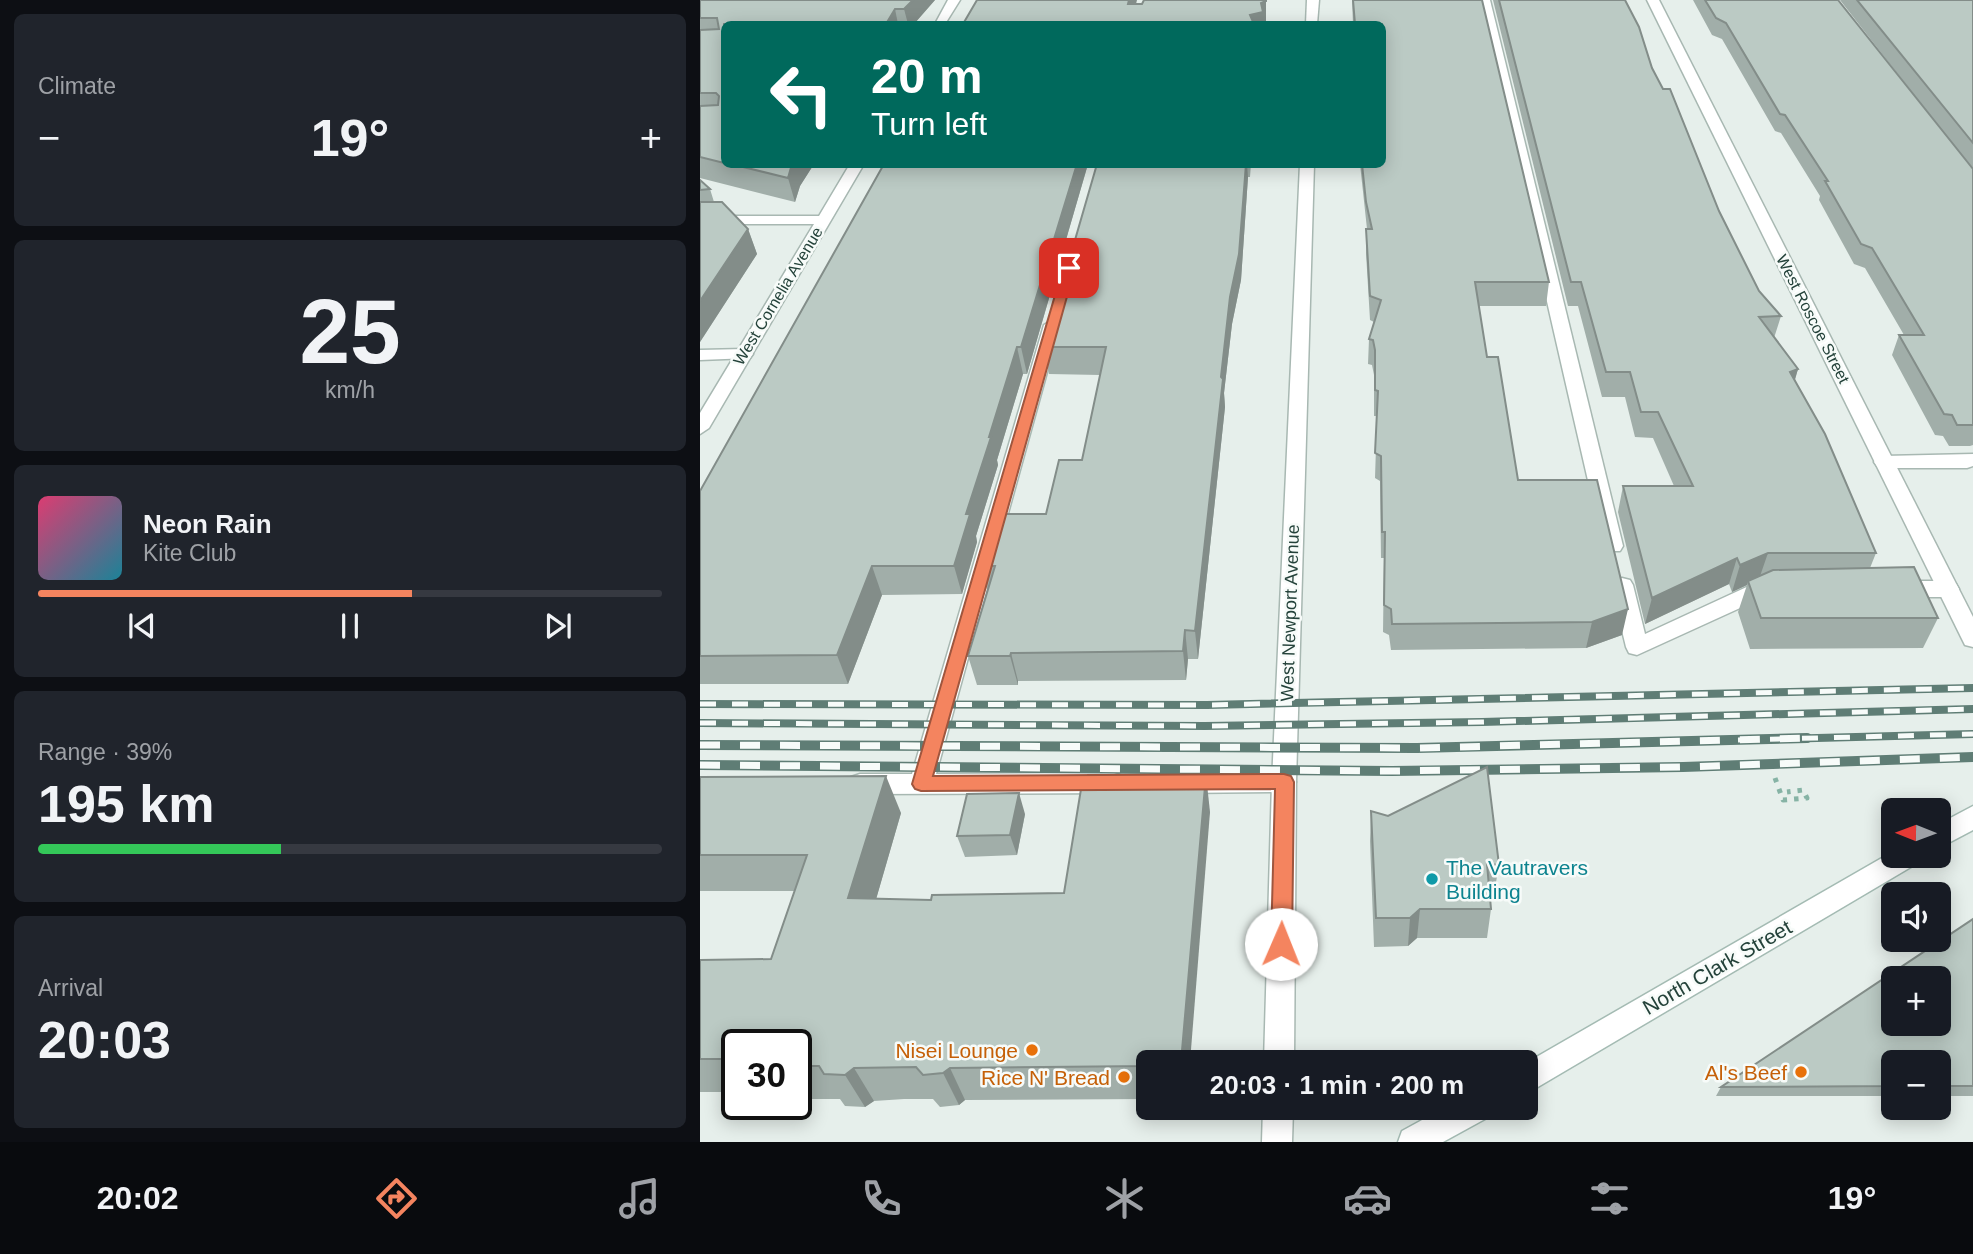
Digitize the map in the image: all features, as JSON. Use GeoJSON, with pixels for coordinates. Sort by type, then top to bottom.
{"type":"FeatureCollection","features":[{"type":"Feature","properties":{"kind":"street"},"geometry":{"type":"LineString","coordinates":[[942,21],[954,0]]}},
{"type":"Feature","properties":{"kind":"street"},"geometry":{"type":"LineString","coordinates":[[1312,21],[1313,0]]}},
{"type":"Feature","properties":{"kind":"street"},"geometry":{"type":"LineString","coordinates":[[1484,0],[1637,647],[1759,590],[1785,590]]}},
{"type":"Feature","properties":{"kind":"street","name":"West Roscoe Street"},"geometry":{"type":"LineString","coordinates":[[1653,0],[1973,639]]}},
{"type":"Feature","properties":{"kind":"street","name":"West Cornelia Avenue"},"geometry":{"type":"LineString","coordinates":[[700,428],[855,168]]}},
{"type":"Feature","properties":{"kind":"street","name":"West Newport Avenue"},"geometry":{"type":"LineString","coordinates":[[1279,1050],[1284,782],[1307,168]]}},
{"type":"Feature","properties":{"kind":"street"},"geometry":{"type":"LineString","coordinates":[[700,220],[824,220]]}},
{"type":"Feature","properties":{"kind":"street"},"geometry":{"type":"LineString","coordinates":[[921,784],[1057,309]]}},
{"type":"Feature","properties":{"kind":"street"},"geometry":{"type":"LineString","coordinates":[[700,355],[744,354]]}},
{"type":"Feature","properties":{"kind":"street"},"geometry":{"type":"LineString","coordinates":[[1885,463],[1967,463],[1973,460]]}},
{"type":"Feature","properties":{"kind":"street"},"geometry":{"type":"LineString","coordinates":[[1875,589],[1948,589]]}},
{"type":"Feature","properties":{"kind":"street"},"geometry":{"type":"LineString","coordinates":[[838,784],[1284,782]]}},
{"type":"Feature","properties":{"kind":"street"},"geometry":{"type":"LineString","coordinates":[[1951,830],[1973,817]]}},
{"type":"Feature","properties":{"kind":"street","name":"North Clark Street"},"geometry":{"type":"LineString","coordinates":[[1538,1072],[1886,868]]}},
{"type":"Feature","properties":{"kind":"street"},"geometry":{"type":"LineString","coordinates":[[1277,1142],[1278,1120]]}},
{"type":"Feature","properties":{"kind":"street"},"geometry":{"type":"LineString","coordinates":[[1413,1142],[1452,1120]]}},
{"type":"Feature","properties":{"kind":"path"},"geometry":{"type":"LineString","coordinates":[[1774,779],[1783,800],[1807,798],[1803,790],[1787,792]]}},
{"type":"Feature","properties":{"kind":"building"},"geometry":{"type":"Polygon","coordinates":[[[700,0],[913,0],[904,9],[895,9],[888,21],[721,21],[721,162],[700,157],[700,106],[718,105],[719,96],[716,93],[700,93],[700,30],[719,29],[717,18],[700,18],[700,0]]]}},
{"type":"Feature","properties":{"kind":"building"},"geometry":{"type":"Polygon","coordinates":[[[977,0],[1129,0],[1128,4],[1142,4],[1144,0],[1266,0],[1261,3],[1263,12],[1250,15],[1253,21],[965,21],[977,0]]]}},
{"type":"Feature","properties":{"kind":"building"},"geometry":{"type":"Polygon","coordinates":[[[1353,0],[1482,0],[1549,282],[1475,282],[1487,357],[1498,357],[1518,480],[1597,480],[1628,609],[1592,622],[1392,624],[1391,609],[1384,605],[1385,532],[1382,532],[1381,456],[1375,453],[1378,391],[1375,390],[1375,350],[1373,340],[1369,339],[1381,300],[1370,296],[1366,229],[1372,229],[1362,168],[1386,168],[1386,21],[1355,21],[1353,0]]]}},
{"type":"Feature","properties":{"kind":"building"},"geometry":{"type":"Polygon","coordinates":[[[1499,0],[1625,0],[1639,27],[1652,68],[1663,89],[1670,89],[1719,211],[1759,291],[1781,316],[1759,317],[1798,369],[1790,372],[1825,434],[1876,553],[1768,553],[1740,565],[1737,558],[1652,598],[1623,486],[1693,486],[1658,412],[1641,412],[1630,372],[1606,372],[1581,282],[1571,282],[1499,0]]]}},
{"type":"Feature","properties":{"kind":"building"},"geometry":{"type":"Polygon","coordinates":[[[1705,0],[1838,0],[1973,169],[1973,425],[1957,425],[1952,415],[1944,414],[1899,335],[1924,335],[1872,248],[1861,244],[1825,181],[1828,181],[1785,115],[1780,114],[1726,23],[1716,18],[1705,0]]]}},
{"type":"Feature","properties":{"kind":"building"},"geometry":{"type":"Polygon","coordinates":[[[1857,0],[1973,0],[1973,143],[1857,0]]]}},
{"type":"Feature","properties":{"kind":"building"},"geometry":{"type":"Polygon","coordinates":[[[747,168],[791,168],[788,178],[747,168]]]}},
{"type":"Feature","properties":{"kind":"building"},"geometry":{"type":"Polygon","coordinates":[[[882,168],[1076,168],[1021,347],[1017,347],[989,437],[954,566],[872,566],[837,655],[700,656],[700,491],[882,168]]]}},
{"type":"Feature","properties":{"kind":"building"},"geometry":{"type":"Polygon","coordinates":[[[1096,168],[1246,168],[1239,254],[1230,297],[1195,631],[1185,630],[1183,651],[968,656],[995,566],[981,566],[996,514],[1046,514],[1059,460],[1082,460],[1106,347],[1044,347],[1096,168]]]}},
{"type":"Feature","properties":{"kind":"building"},"geometry":{"type":"Polygon","coordinates":[[[700,180],[710,189],[700,190],[700,180]]]}},
{"type":"Feature","properties":{"kind":"building"},"geometry":{"type":"Polygon","coordinates":[[[700,202],[722,202],[748,229],[700,301],[700,202]]]}},
{"type":"Feature","properties":{"kind":"building"},"geometry":{"type":"Polygon","coordinates":[[[1914,567],[1938,618],[1761,618],[1748,581],[1773,570],[1914,567]]]}},
{"type":"Feature","properties":{"kind":"building","name":"The Vautravers Building"},"geometry":{"type":"Polygon","coordinates":[[[1487,767],[1499,865],[1487,864],[1491,909],[1420,909],[1410,918],[1376,918],[1371,811],[1388,816],[1487,767]]]}},
{"type":"Feature","properties":{"kind":"building"},"geometry":{"type":"Polygon","coordinates":[[[1088,775],[1206,775],[1182,1050],[1136,1050],[1136,1066],[950,1068],[943,1073],[923,1075],[916,1067],[854,1068],[845,1075],[824,1074],[819,1066],[812,1066],[812,1029],[721,1029],[721,1059],[700,1059],[700,960],[771,959],[807,855],[700,855],[700,777],[886,776],[848,898],[931,900],[932,895],[1064,893],[1082,783],[1087,783],[1088,775]]]}},
{"type":"Feature","properties":{"kind":"building"},"geometry":{"type":"Polygon","coordinates":[[[1019,793],[1010,835],[957,836],[967,794],[1019,793]]]}},
{"type":"Feature","properties":{"kind":"building"},"geometry":{"type":"Polygon","coordinates":[[[1973,919],[1973,1086],[1951,1086],[1951,1050],[1881,1050],[1881,1086],[1721,1087],[1881,980],[1881,1036],[1951,1036],[1951,966],[1902,966],[1924,952],[1951,952],[1951,934],[1973,919]]]}},
{"type":"Feature","properties":{"kind":"railway"},"geometry":{"type":"LineString","coordinates":[[700,704],[1207,705],[1973,688]]}},
{"type":"Feature","properties":{"kind":"railway"},"geometry":{"type":"LineString","coordinates":[[700,723],[1205,726],[1482,722],[1973,709]]}},
{"type":"Feature","properties":{"kind":"railway"},"geometry":{"type":"LineString","coordinates":[[1738,740],[1973,734]]}},
{"type":"Feature","properties":{"kind":"railway"},"geometry":{"type":"LineString","coordinates":[[700,745],[1417,748],[1807,738]]}},
{"type":"Feature","properties":{"kind":"railway"},"geometry":{"type":"LineString","coordinates":[[700,765],[1392,771],[1683,767],[1973,757]]}},
{"type":"Feature","properties":{"kind":"place","name":"The Vautravers Building"},"geometry":{"type":"Point","coordinates":[1432,879]}},
{"type":"Feature","properties":{"kind":"place","name":"Nisei Lounge"},"geometry":{"type":"Point","coordinates":[1032,1050]}},
{"type":"Feature","properties":{"kind":"place","name":"Al's Beef"},"geometry":{"type":"Point","coordinates":[1801,1072]}},
{"type":"Feature","properties":{"kind":"place","name":"Rice N' Bread"},"geometry":{"type":"Point","coordinates":[1124,1077]}},
{"type":"Feature","properties":{"kind":"route"},"geometry":{"type":"LineString","coordinates":[[1069,268],[921,784],[1284,782],[1281,944]]}}]}
